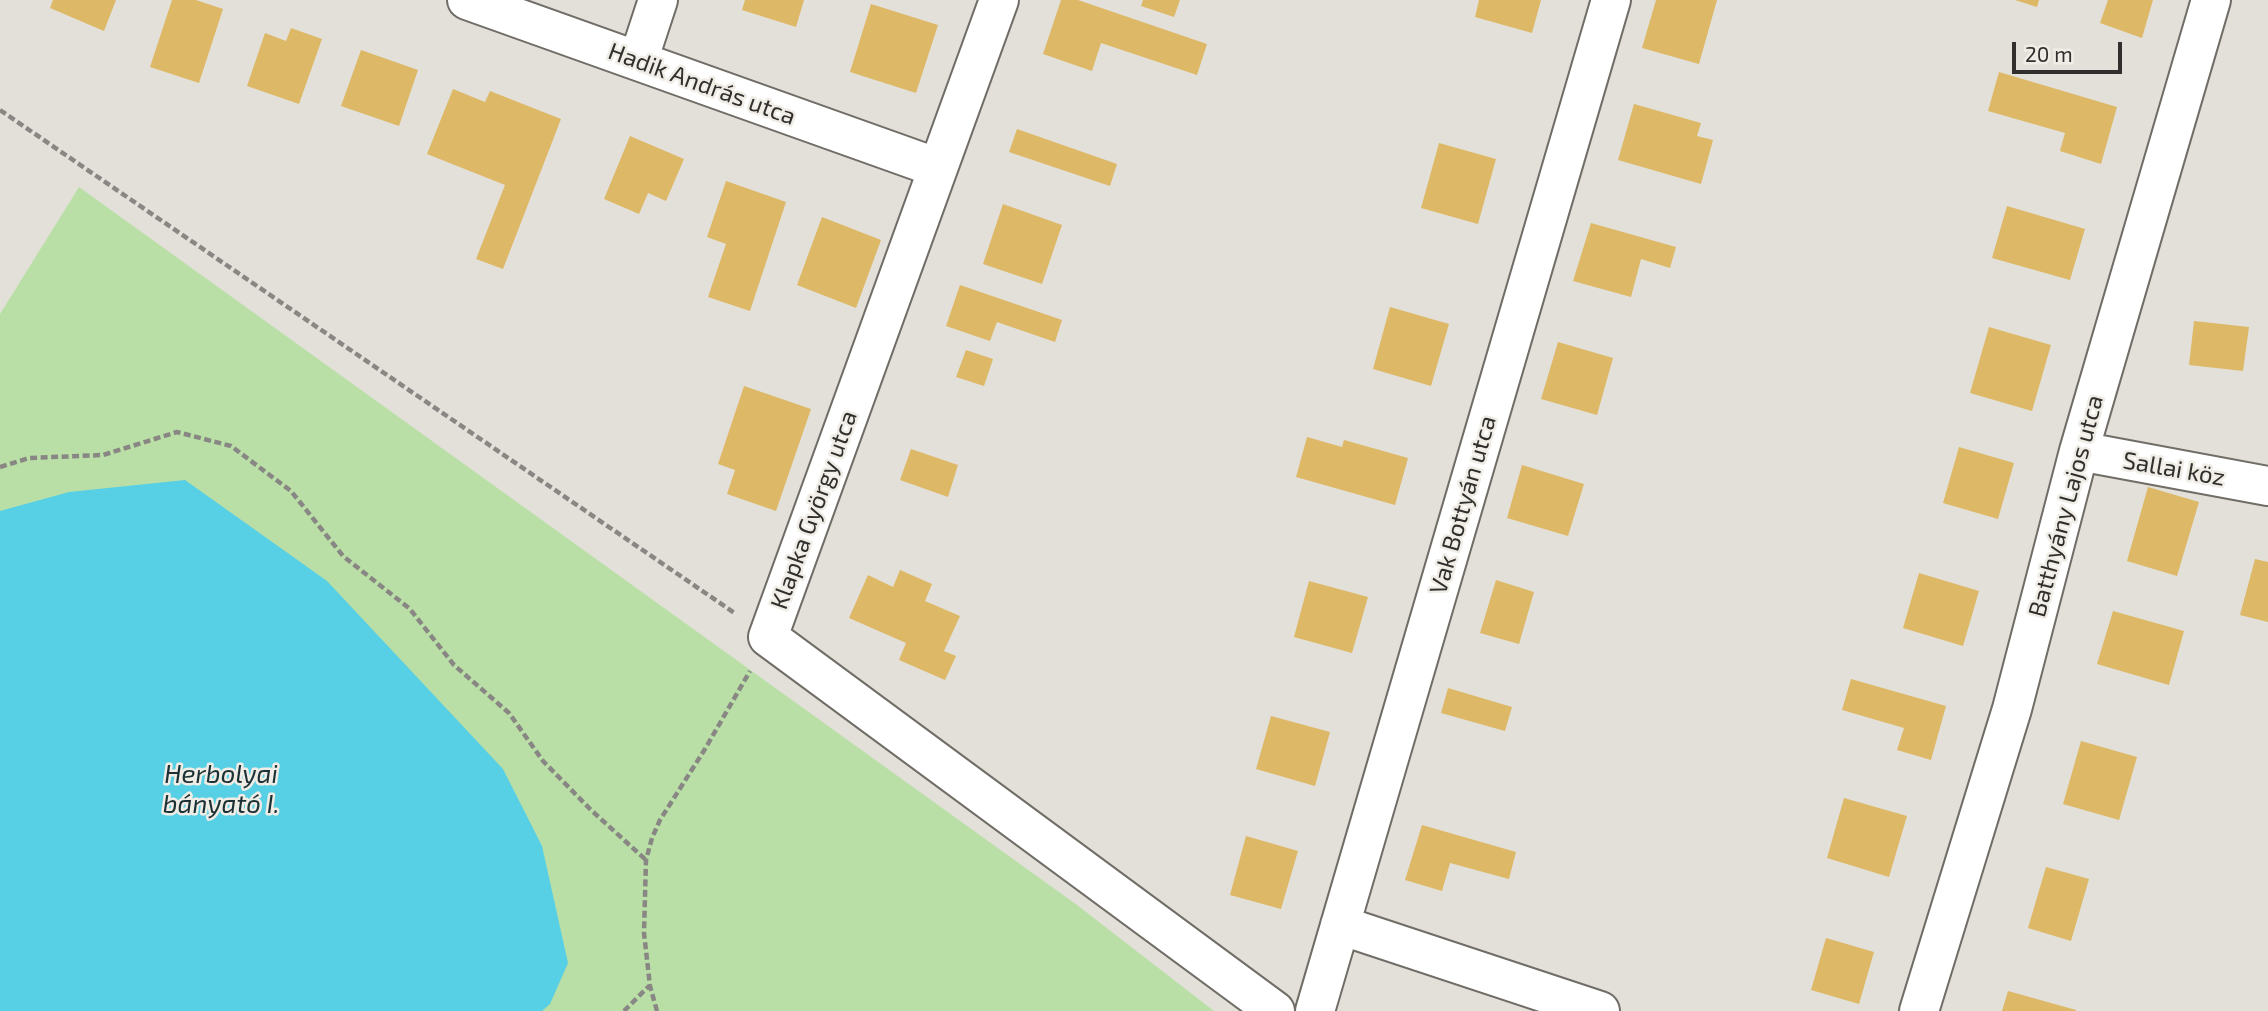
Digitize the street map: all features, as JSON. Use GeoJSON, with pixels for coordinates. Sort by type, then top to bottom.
{"type":"FeatureCollection","features":[{"type":"Feature","properties":{"kind":"street","name":"Hadik András utca"},"geometry":{"type":"LineString","coordinates":[[467,0],[938,167]]}},
{"type":"Feature","properties":{"kind":"street"},"geometry":{"type":"LineString","coordinates":[[638,61],[658,0]]}},
{"type":"Feature","properties":{"kind":"street","name":"Klapka György utca"},"geometry":{"type":"LineString","coordinates":[[768,637],[999,0]]}},
{"type":"Feature","properties":{"kind":"street","name":"Vak Bottyán utca"},"geometry":{"type":"LineString","coordinates":[[1315,1011],[1611,0]]}},
{"type":"Feature","properties":{"kind":"street","name":"Batthyány Lajos utca"},"geometry":{"type":"LineString","coordinates":[[1919,1011],[2012,709],[2079,451],[2211,0]]}},
{"type":"Feature","properties":{"kind":"street","name":"Sallai köz"},"geometry":{"type":"LineString","coordinates":[[2079,451],[2268,486]]}},
{"type":"Feature","properties":{"kind":"street"},"geometry":{"type":"LineString","coordinates":[[768,637],[1275,1011]]}},
{"type":"Feature","properties":{"kind":"street"},"geometry":{"type":"LineString","coordinates":[[1340,925],[1600,1011]]}},
{"type":"Feature","properties":{"kind":"path"},"geometry":{"type":"LineString","coordinates":[[0,110],[768,637]]}},
{"type":"Feature","properties":{"kind":"path"},"geometry":{"type":"LineString","coordinates":[[0,467],[29,458],[103,455],[177,432],[231,446],[291,491],[344,556],[410,609],[454,665],[509,712],[543,761],[646,860]]}},
{"type":"Feature","properties":{"kind":"path","name":"Klapka György utca"},"geometry":{"type":"LineString","coordinates":[[657,1011],[650,986],[644,933],[646,860],[660,820],[705,749],[768,637]]}},
{"type":"Feature","properties":{"kind":"path"},"geometry":{"type":"LineString","coordinates":[[624,1011],[650,986]]}},
{"type":"Feature","properties":{"kind":"green space"},"geometry":{"type":"Polygon","coordinates":[[[79,187],[1077,905],[1214,1011],[0,1011],[0,314],[79,187]]]}},
{"type":"Feature","properties":{"kind":"water","name":"Herbolyai bányató I."},"geometry":{"type":"Polygon","coordinates":[[[185,480],[327,581],[503,769],[542,846],[568,963],[550,1004],[542,1011],[0,1011],[0,511],[69,492],[185,480]]]}},
{"type":"Feature","properties":{"kind":"building"},"geometry":{"type":"Polygon","coordinates":[[[53,0],[116,0],[104,31],[50,8],[53,0]]]}},
{"type":"Feature","properties":{"kind":"building"},"geometry":{"type":"Polygon","coordinates":[[[172,0],[196,0],[223,9],[199,83],[150,67],[172,0]]]}},
{"type":"Feature","properties":{"kind":"building"},"geometry":{"type":"Polygon","coordinates":[[[745,0],[804,0],[796,27],[742,10],[745,0]]]}},
{"type":"Feature","properties":{"kind":"building"},"geometry":{"type":"Polygon","coordinates":[[[1061,0],[1078,0],[1207,44],[1197,75],[1101,43],[1092,71],[1043,54],[1061,0]]]}},
{"type":"Feature","properties":{"kind":"building"},"geometry":{"type":"Polygon","coordinates":[[[1143,0],[1180,0],[1174,17],[1141,6],[1143,0]]]}},
{"type":"Feature","properties":{"kind":"building"},"geometry":{"type":"Polygon","coordinates":[[[1479,0],[1541,0],[1532,33],[1475,17],[1479,0]]]}},
{"type":"Feature","properties":{"kind":"building"},"geometry":{"type":"Polygon","coordinates":[[[1656,0],[1717,0],[1699,64],[1642,48],[1656,0]]]}},
{"type":"Feature","properties":{"kind":"building"},"geometry":{"type":"Polygon","coordinates":[[[2015,0],[2039,0],[2037,7],[2015,0]]]}},
{"type":"Feature","properties":{"kind":"building"},"geometry":{"type":"Polygon","coordinates":[[[2108,0],[2153,0],[2142,38],[2100,23],[2108,0]]]}},
{"type":"Feature","properties":{"kind":"building"},"geometry":{"type":"Polygon","coordinates":[[[871,4],[938,25],[916,93],[850,72],[871,4]]]}},
{"type":"Feature","properties":{"kind":"building"},"geometry":{"type":"Polygon","coordinates":[[[291,28],[322,39],[299,104],[247,86],[265,33],[286,41],[291,28]]]}},
{"type":"Feature","properties":{"kind":"building"},"geometry":{"type":"Polygon","coordinates":[[[361,50],[418,70],[399,126],[341,106],[361,50]]]}},
{"type":"Feature","properties":{"kind":"building"},"geometry":{"type":"Polygon","coordinates":[[[1999,72],[2117,107],[2101,164],[2060,151],[2065,133],[1988,111],[1999,72]]]}},
{"type":"Feature","properties":{"kind":"building"},"geometry":{"type":"Polygon","coordinates":[[[453,89],[485,102],[490,91],[561,119],[503,269],[476,259],[505,185],[427,154],[453,89]]]}},
{"type":"Feature","properties":{"kind":"building"},"geometry":{"type":"Polygon","coordinates":[[[1634,104],[1701,123],[1697,136],[1713,140],[1701,184],[1618,160],[1634,104]]]}},
{"type":"Feature","properties":{"kind":"building"},"geometry":{"type":"Polygon","coordinates":[[[1017,129],[1117,164],[1110,186],[1009,152],[1017,129]]]}},
{"type":"Feature","properties":{"kind":"building"},"geometry":{"type":"Polygon","coordinates":[[[630,136],[684,159],[666,201],[648,193],[639,214],[604,199],[630,136]]]}},
{"type":"Feature","properties":{"kind":"building"},"geometry":{"type":"Polygon","coordinates":[[[1439,143],[1496,159],[1478,224],[1421,208],[1439,143]]]}},
{"type":"Feature","properties":{"kind":"building"},"geometry":{"type":"Polygon","coordinates":[[[726,181],[786,202],[750,311],[708,297],[726,244],[707,237],[726,181]]]}},
{"type":"Feature","properties":{"kind":"building"},"geometry":{"type":"Polygon","coordinates":[[[1003,204],[1062,225],[1042,284],[983,264],[1003,204]]]}},
{"type":"Feature","properties":{"kind":"building"},"geometry":{"type":"Polygon","coordinates":[[[2007,206],[2085,229],[2070,280],[1992,258],[2007,206]]]}},
{"type":"Feature","properties":{"kind":"building"},"geometry":{"type":"Polygon","coordinates":[[[822,217],[881,240],[856,308],[797,285],[822,217]]]}},
{"type":"Feature","properties":{"kind":"building"},"geometry":{"type":"Polygon","coordinates":[[[1591,223],[1676,247],[1670,268],[1641,259],[1631,297],[1573,281],[1591,223]]]}},
{"type":"Feature","properties":{"kind":"building"},"geometry":{"type":"Polygon","coordinates":[[[960,285],[1062,320],[1055,342],[997,322],[990,341],[946,326],[960,285]]]}},
{"type":"Feature","properties":{"kind":"building"},"geometry":{"type":"Polygon","coordinates":[[[1390,307],[1449,324],[1431,386],[1373,369],[1390,307]]]}},
{"type":"Feature","properties":{"kind":"building"},"geometry":{"type":"Polygon","coordinates":[[[2194,321],[2249,327],[2243,371],[2189,365],[2194,321]]]}},
{"type":"Feature","properties":{"kind":"building"},"geometry":{"type":"Polygon","coordinates":[[[1989,327],[2051,345],[2032,411],[1970,393],[1989,327]]]}},
{"type":"Feature","properties":{"kind":"building"},"geometry":{"type":"Polygon","coordinates":[[[1558,342],[1613,358],[1597,415],[1541,399],[1558,342]]]}},
{"type":"Feature","properties":{"kind":"building"},"geometry":{"type":"Polygon","coordinates":[[[966,350],[993,359],[984,386],[956,377],[966,350]]]}},
{"type":"Feature","properties":{"kind":"building"},"geometry":{"type":"Polygon","coordinates":[[[744,386],[811,409],[776,511],[727,494],[735,470],[718,464],[744,386]]]}},
{"type":"Feature","properties":{"kind":"building"},"geometry":{"type":"Polygon","coordinates":[[[1307,437],[1342,447],[1344,440],[1408,458],[1395,505],[1296,477],[1307,437]]]}},
{"type":"Feature","properties":{"kind":"building"},"geometry":{"type":"Polygon","coordinates":[[[1959,447],[2014,463],[1998,519],[1943,503],[1959,447]]]}},
{"type":"Feature","properties":{"kind":"building"},"geometry":{"type":"Polygon","coordinates":[[[911,449],[958,465],[948,497],[900,480],[911,449]]]}},
{"type":"Feature","properties":{"kind":"building"},"geometry":{"type":"Polygon","coordinates":[[[1522,465],[1584,484],[1568,536],[1507,518],[1522,465]]]}},
{"type":"Feature","properties":{"kind":"building"},"geometry":{"type":"Polygon","coordinates":[[[2148,487],[2199,502],[2177,576],[2127,561],[2148,487]]]}},
{"type":"Feature","properties":{"kind":"building"},"geometry":{"type":"Polygon","coordinates":[[[2255,559],[2268,562],[2268,622],[2240,615],[2255,559]]]}},
{"type":"Feature","properties":{"kind":"building"},"geometry":{"type":"Polygon","coordinates":[[[900,570],[932,584],[925,601],[960,616],[944,651],[956,656],[945,680],[899,660],[906,643],[849,618],[868,575],[893,587],[900,570]]]}},
{"type":"Feature","properties":{"kind":"building"},"geometry":{"type":"Polygon","coordinates":[[[1919,573],[1979,591],[1963,646],[1903,628],[1919,573]]]}},
{"type":"Feature","properties":{"kind":"building"},"geometry":{"type":"Polygon","coordinates":[[[1496,580],[1534,592],[1519,644],[1480,633],[1496,580]]]}},
{"type":"Feature","properties":{"kind":"building"},"geometry":{"type":"Polygon","coordinates":[[[1309,581],[1368,597],[1352,653],[1294,637],[1309,581]]]}},
{"type":"Feature","properties":{"kind":"building"},"geometry":{"type":"Polygon","coordinates":[[[2113,611],[2184,631],[2169,685],[2097,664],[2113,611]]]}},
{"type":"Feature","properties":{"kind":"building"},"geometry":{"type":"Polygon","coordinates":[[[1851,679],[1946,706],[1931,760],[1897,750],[1904,728],[1842,710],[1851,679]]]}},
{"type":"Feature","properties":{"kind":"building"},"geometry":{"type":"Polygon","coordinates":[[[1448,688],[1512,707],[1505,731],[1441,713],[1448,688]]]}},
{"type":"Feature","properties":{"kind":"building"},"geometry":{"type":"Polygon","coordinates":[[[1271,716],[1330,732],[1315,786],[1256,769],[1271,716]]]}},
{"type":"Feature","properties":{"kind":"building"},"geometry":{"type":"Polygon","coordinates":[[[2081,741],[2137,757],[2119,820],[2063,804],[2081,741]]]}},
{"type":"Feature","properties":{"kind":"building"},"geometry":{"type":"Polygon","coordinates":[[[1844,798],[1907,816],[1889,877],[1827,858],[1844,798]]]}},
{"type":"Feature","properties":{"kind":"building"},"geometry":{"type":"Polygon","coordinates":[[[1422,825],[1516,852],[1509,879],[1450,863],[1442,891],[1405,880],[1422,825]]]}},
{"type":"Feature","properties":{"kind":"building"},"geometry":{"type":"Polygon","coordinates":[[[1246,836],[1298,851],[1281,909],[1230,895],[1246,836]]]}},
{"type":"Feature","properties":{"kind":"building"},"geometry":{"type":"Polygon","coordinates":[[[2046,867],[2089,879],[2071,941],[2028,928],[2046,867]]]}},
{"type":"Feature","properties":{"kind":"building"},"geometry":{"type":"Polygon","coordinates":[[[1826,938],[1874,952],[1859,1004],[1811,990],[1826,938]]]}},
{"type":"Feature","properties":{"kind":"building"},"geometry":{"type":"Polygon","coordinates":[[[2008,991],[2076,1010],[2076,1011],[2002,1011],[2008,991]]]}}]}
